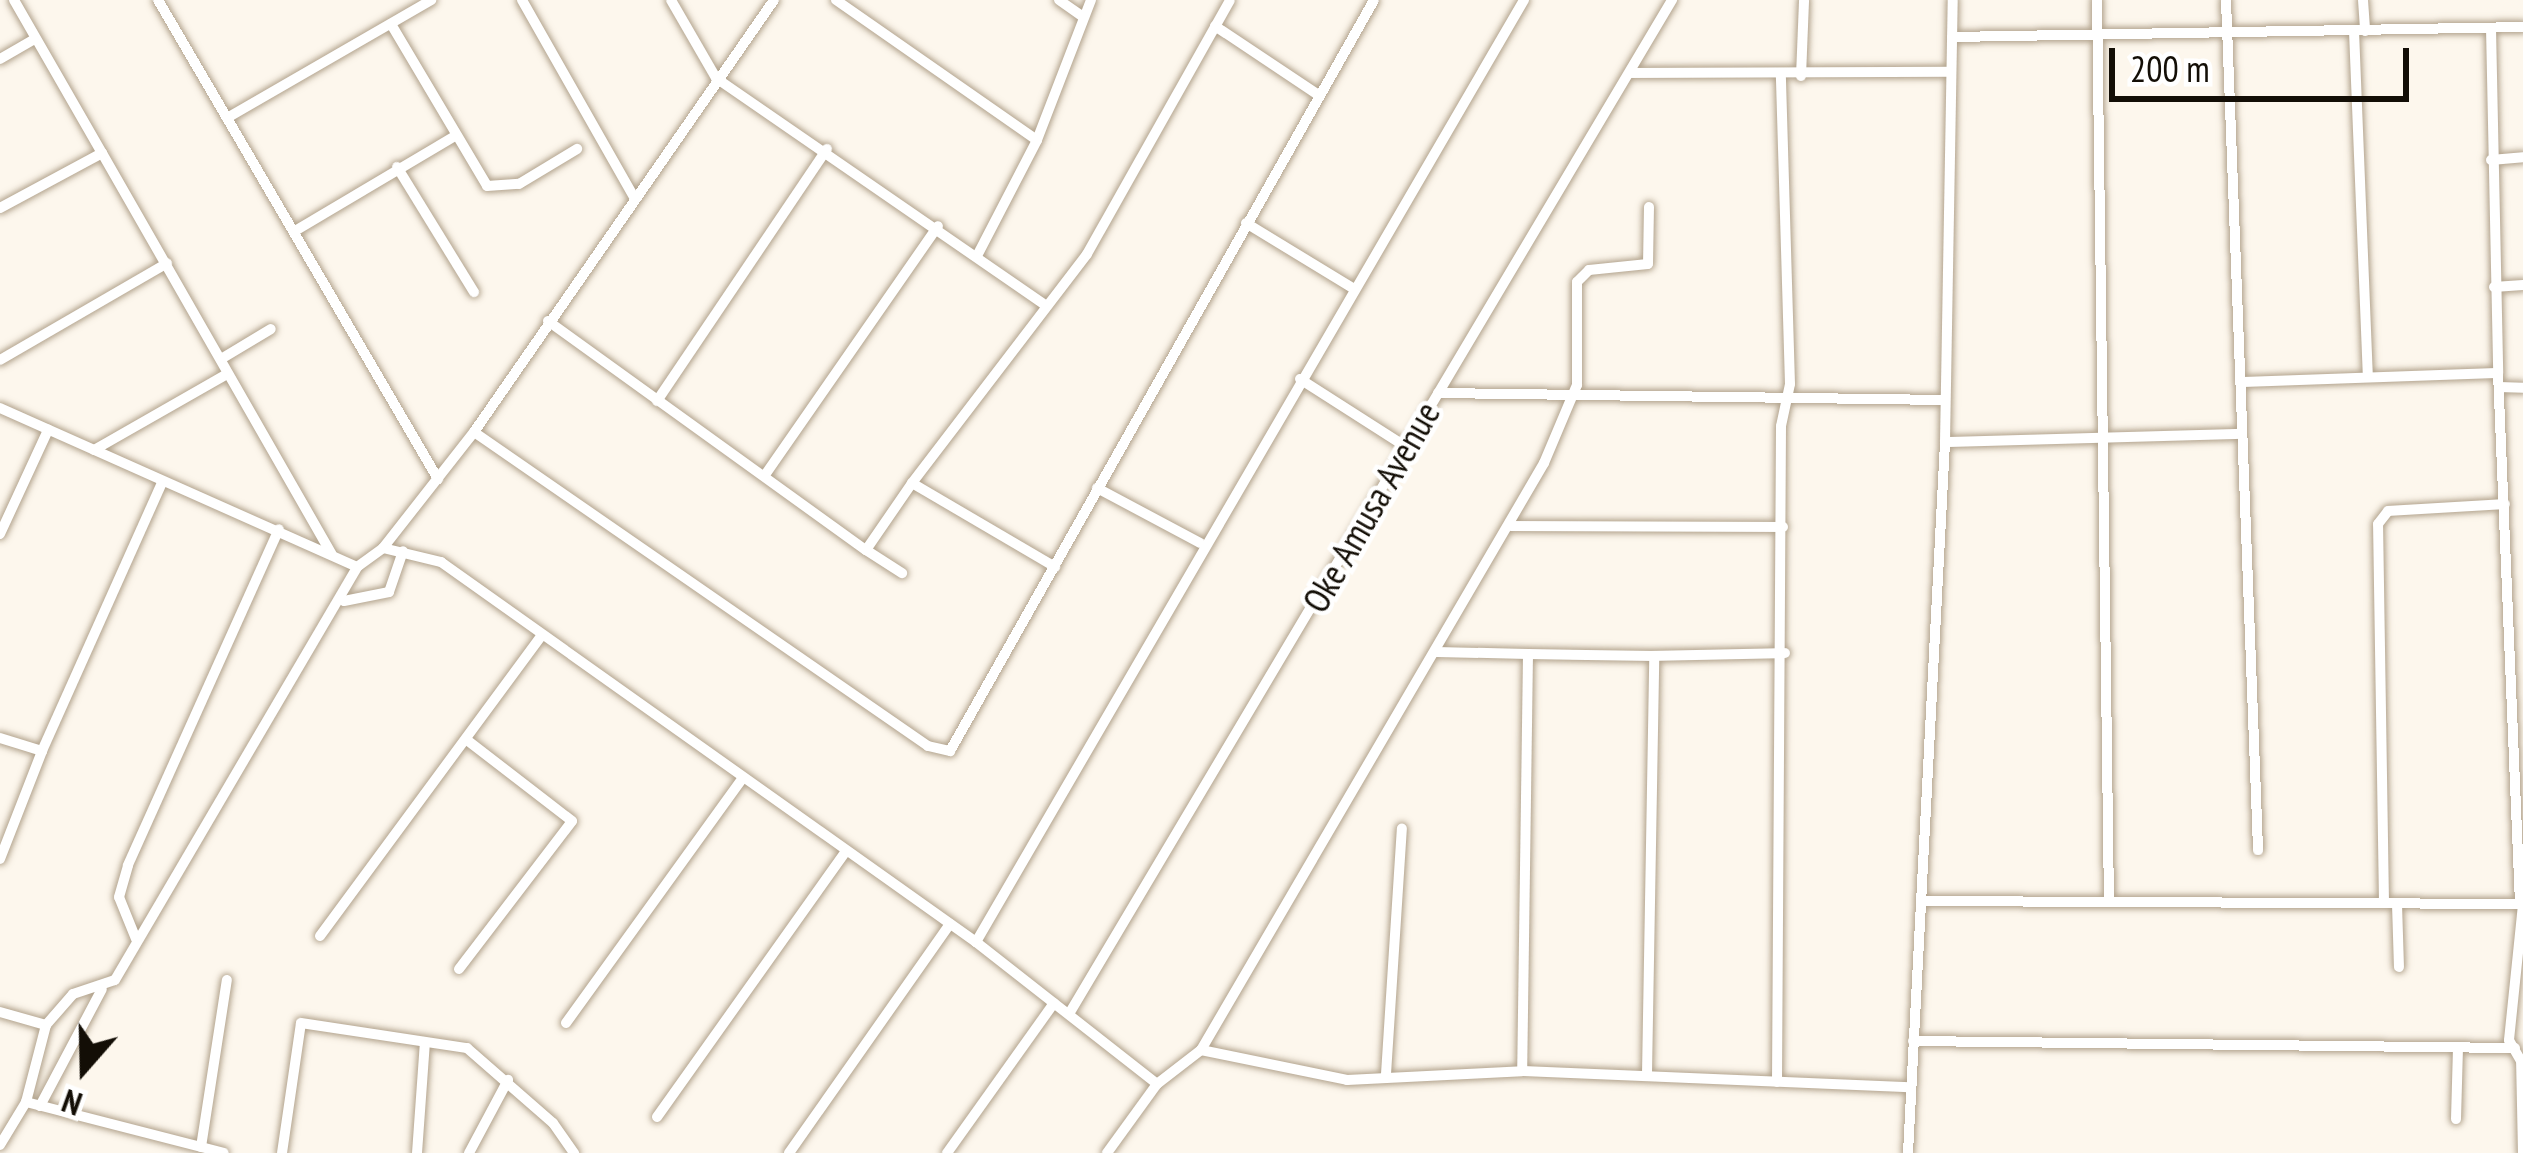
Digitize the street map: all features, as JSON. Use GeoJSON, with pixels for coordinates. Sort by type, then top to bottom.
{"type":"FeatureCollection","features":[{"type":"Feature","properties":{"kind":"street"},"geometry":{"type":"LineString","coordinates":[[14,0],[332,554]]}},
{"type":"Feature","properties":{"kind":"street"},"geometry":{"type":"LineString","coordinates":[[158,0],[438,479]]}},
{"type":"Feature","properties":{"kind":"street"},"geometry":{"type":"LineString","coordinates":[[227,118],[431,0]]}},
{"type":"Feature","properties":{"kind":"street"},"geometry":{"type":"LineString","coordinates":[[522,0],[634,197]]}},
{"type":"Feature","properties":{"kind":"street"},"geometry":{"type":"LineString","coordinates":[[671,0],[716,78],[827,149],[1043,304]]}},
{"type":"Feature","properties":{"kind":"street"},"geometry":{"type":"LineString","coordinates":[[40,1106],[102,989],[344,601],[357,567],[383,548],[438,479],[774,0]]}},
{"type":"Feature","properties":{"kind":"street"},"geometry":{"type":"LineString","coordinates":[[836,0],[1036,140]]}},
{"type":"Feature","properties":{"kind":"street"},"geometry":{"type":"LineString","coordinates":[[1059,0],[1083,17]]}},
{"type":"Feature","properties":{"kind":"street"},"geometry":{"type":"LineString","coordinates":[[977,254],[1016,195],[1091,0]]}},
{"type":"Feature","properties":{"kind":"street"},"geometry":{"type":"LineString","coordinates":[[866,550],[1043,304],[1087,254],[1230,0]]}},
{"type":"Feature","properties":{"kind":"street"},"geometry":{"type":"LineString","coordinates":[[473,431],[944,754],[1055,567],[1374,0]]}},
{"type":"Feature","properties":{"kind":"street"},"geometry":{"type":"LineString","coordinates":[[976,942],[1200,543],[1524,0]]}},
{"type":"Feature","properties":{"kind":"street","name":"Oke Amusa Avenue"},"geometry":{"type":"LineString","coordinates":[[1069,1014],[1672,0]]}},
{"type":"Feature","properties":{"kind":"street"},"geometry":{"type":"LineString","coordinates":[[1801,76],[1804,0]]}},
{"type":"Feature","properties":{"kind":"street"},"geometry":{"type":"LineString","coordinates":[[1908,1153],[1945,442],[1953,0]]}},
{"type":"Feature","properties":{"kind":"street"},"geometry":{"type":"LineString","coordinates":[[2097,0],[2109,901]]}},
{"type":"Feature","properties":{"kind":"street"},"geometry":{"type":"LineString","coordinates":[[2226,0],[2258,850]]}},
{"type":"Feature","properties":{"kind":"street"},"geometry":{"type":"LineString","coordinates":[[2363,0],[2368,377]]}},
{"type":"Feature","properties":{"kind":"street"},"geometry":{"type":"LineString","coordinates":[[392,24],[481,180],[498,188],[577,149]]}},
{"type":"Feature","properties":{"kind":"street"},"geometry":{"type":"LineString","coordinates":[[1215,26],[1317,94]]}},
{"type":"Feature","properties":{"kind":"street"},"geometry":{"type":"LineString","coordinates":[[1952,37],[2226,39],[2523,27]]}},
{"type":"Feature","properties":{"kind":"street"},"geometry":{"type":"LineString","coordinates":[[2491,28],[2494,286],[2522,904],[2516,1048],[2522,1153]]}},
{"type":"Feature","properties":{"kind":"street"},"geometry":{"type":"LineString","coordinates":[[0,59],[33,40]]}},
{"type":"Feature","properties":{"kind":"street"},"geometry":{"type":"LineString","coordinates":[[1630,74],[1950,72]]}},
{"type":"Feature","properties":{"kind":"street"},"geometry":{"type":"LineString","coordinates":[[1777,1082],[1787,402],[1781,76]]}},
{"type":"Feature","properties":{"kind":"street"},"geometry":{"type":"LineString","coordinates":[[295,231],[453,136]]}},
{"type":"Feature","properties":{"kind":"street"},"geometry":{"type":"LineString","coordinates":[[656,401],[827,149]]}},
{"type":"Feature","properties":{"kind":"street"},"geometry":{"type":"LineString","coordinates":[[0,208],[102,153]]}},
{"type":"Feature","properties":{"kind":"street"},"geometry":{"type":"LineString","coordinates":[[2492,160],[2523,157]]}},
{"type":"Feature","properties":{"kind":"street"},"geometry":{"type":"LineString","coordinates":[[397,167],[474,292]]}},
{"type":"Feature","properties":{"kind":"street"},"geometry":{"type":"LineString","coordinates":[[1107,1153],[1157,1084],[1201,1050],[1510,526],[1573,398],[1577,282],[1588,270],[1648,264],[1649,207]]}},
{"type":"Feature","properties":{"kind":"street"},"geometry":{"type":"LineString","coordinates":[[1246,223],[1351,287]]}},
{"type":"Feature","properties":{"kind":"street"},"geometry":{"type":"LineString","coordinates":[[765,475],[938,226]]}},
{"type":"Feature","properties":{"kind":"street"},"geometry":{"type":"LineString","coordinates":[[0,360],[167,262]]}},
{"type":"Feature","properties":{"kind":"street"},"geometry":{"type":"LineString","coordinates":[[2494,286],[2523,285]]}},
{"type":"Feature","properties":{"kind":"street"},"geometry":{"type":"LineString","coordinates":[[548,321],[902,574]]}},
{"type":"Feature","properties":{"kind":"street"},"geometry":{"type":"LineString","coordinates":[[221,358],[271,329]]}},
{"type":"Feature","properties":{"kind":"street"},"geometry":{"type":"LineString","coordinates":[[94,450],[227,374]]}},
{"type":"Feature","properties":{"kind":"street"},"geometry":{"type":"LineString","coordinates":[[2241,382],[2368,377],[2499,380],[2523,388]]}},
{"type":"Feature","properties":{"kind":"street"},"geometry":{"type":"LineString","coordinates":[[1300,379],[1408,448]]}},
{"type":"Feature","properties":{"kind":"street"},"geometry":{"type":"LineString","coordinates":[[1438,393],[1787,402],[1943,400]]}},
{"type":"Feature","properties":{"kind":"street"},"geometry":{"type":"LineString","coordinates":[[0,408],[357,567]]}},
{"type":"Feature","properties":{"kind":"street"},"geometry":{"type":"LineString","coordinates":[[0,534],[48,430]]}},
{"type":"Feature","properties":{"kind":"street"},"geometry":{"type":"LineString","coordinates":[[1945,442],[2104,442],[2239,434]]}},
{"type":"Feature","properties":{"kind":"street"},"geometry":{"type":"LineString","coordinates":[[0,859],[42,751],[162,483]]}},
{"type":"Feature","properties":{"kind":"street"},"geometry":{"type":"LineString","coordinates":[[912,483],[1055,567]]}},
{"type":"Feature","properties":{"kind":"street"},"geometry":{"type":"LineString","coordinates":[[1097,488],[1200,543]]}},
{"type":"Feature","properties":{"kind":"street"},"geometry":{"type":"LineString","coordinates":[[2399,967],[2391,903],[2378,524],[2388,511],[2505,504]]}},
{"type":"Feature","properties":{"kind":"street"},"geometry":{"type":"LineString","coordinates":[[1510,526],[1783,527]]}},
{"type":"Feature","properties":{"kind":"street"},"geometry":{"type":"LineString","coordinates":[[136,940],[119,897],[128,866],[279,529]]}},
{"type":"Feature","properties":{"kind":"street"},"geometry":{"type":"LineString","coordinates":[[383,548],[441,562],[976,942],[1157,1084]]}},
{"type":"Feature","properties":{"kind":"street"},"geometry":{"type":"LineString","coordinates":[[344,601],[389,592],[403,551]]}},
{"type":"Feature","properties":{"kind":"street"},"geometry":{"type":"LineString","coordinates":[[320,936],[542,635]]}},
{"type":"Feature","properties":{"kind":"street"},"geometry":{"type":"LineString","coordinates":[[1436,652],[1785,653]]}},
{"type":"Feature","properties":{"kind":"street"},"geometry":{"type":"LineString","coordinates":[[1522,1071],[1528,654]]}},
{"type":"Feature","properties":{"kind":"street"},"geometry":{"type":"LineString","coordinates":[[1647,1074],[1654,656]]}},
{"type":"Feature","properties":{"kind":"street"},"geometry":{"type":"LineString","coordinates":[[0,738],[42,751]]}},
{"type":"Feature","properties":{"kind":"street"},"geometry":{"type":"LineString","coordinates":[[459,969],[572,821],[467,741]]}},
{"type":"Feature","properties":{"kind":"street"},"geometry":{"type":"LineString","coordinates":[[566,1023],[743,778]]}},
{"type":"Feature","properties":{"kind":"street"},"geometry":{"type":"LineString","coordinates":[[1387,1074],[1402,829]]}},
{"type":"Feature","properties":{"kind":"street"},"geometry":{"type":"LineString","coordinates":[[657,1117],[845,852]]}},
{"type":"Feature","properties":{"kind":"street"},"geometry":{"type":"LineString","coordinates":[[1924,902],[2522,904]]}},
{"type":"Feature","properties":{"kind":"street"},"geometry":{"type":"LineString","coordinates":[[789,1153],[950,924]]}},
{"type":"Feature","properties":{"kind":"street"},"geometry":{"type":"LineString","coordinates":[[201,1147],[227,980]]}},
{"type":"Feature","properties":{"kind":"street"},"geometry":{"type":"LineString","coordinates":[[0,1145],[26,1102],[46,1025],[73,994],[102,989]]}},
{"type":"Feature","properties":{"kind":"street"},"geometry":{"type":"LineString","coordinates":[[947,1153],[1054,1003]]}},
{"type":"Feature","properties":{"kind":"street"},"geometry":{"type":"LineString","coordinates":[[0,1012],[46,1025]]}},
{"type":"Feature","properties":{"kind":"street"},"geometry":{"type":"LineString","coordinates":[[282,1153],[296,1025],[467,1048],[508,1080],[574,1153]]}},
{"type":"Feature","properties":{"kind":"street"},"geometry":{"type":"LineString","coordinates":[[1913,1041],[2516,1048]]}},
{"type":"Feature","properties":{"kind":"street"},"geometry":{"type":"LineString","coordinates":[[417,1153],[425,1042]]}},
{"type":"Feature","properties":{"kind":"street"},"geometry":{"type":"LineString","coordinates":[[2456,1119],[2458,1047]]}},
{"type":"Feature","properties":{"kind":"street"},"geometry":{"type":"LineString","coordinates":[[1201,1050],[1332,1078],[1522,1071],[1911,1087]]}},
{"type":"Feature","properties":{"kind":"street"},"geometry":{"type":"LineString","coordinates":[[469,1153],[508,1080]]}},
{"type":"Feature","properties":{"kind":"street"},"geometry":{"type":"LineString","coordinates":[[26,1102],[224,1153]]}}]}
